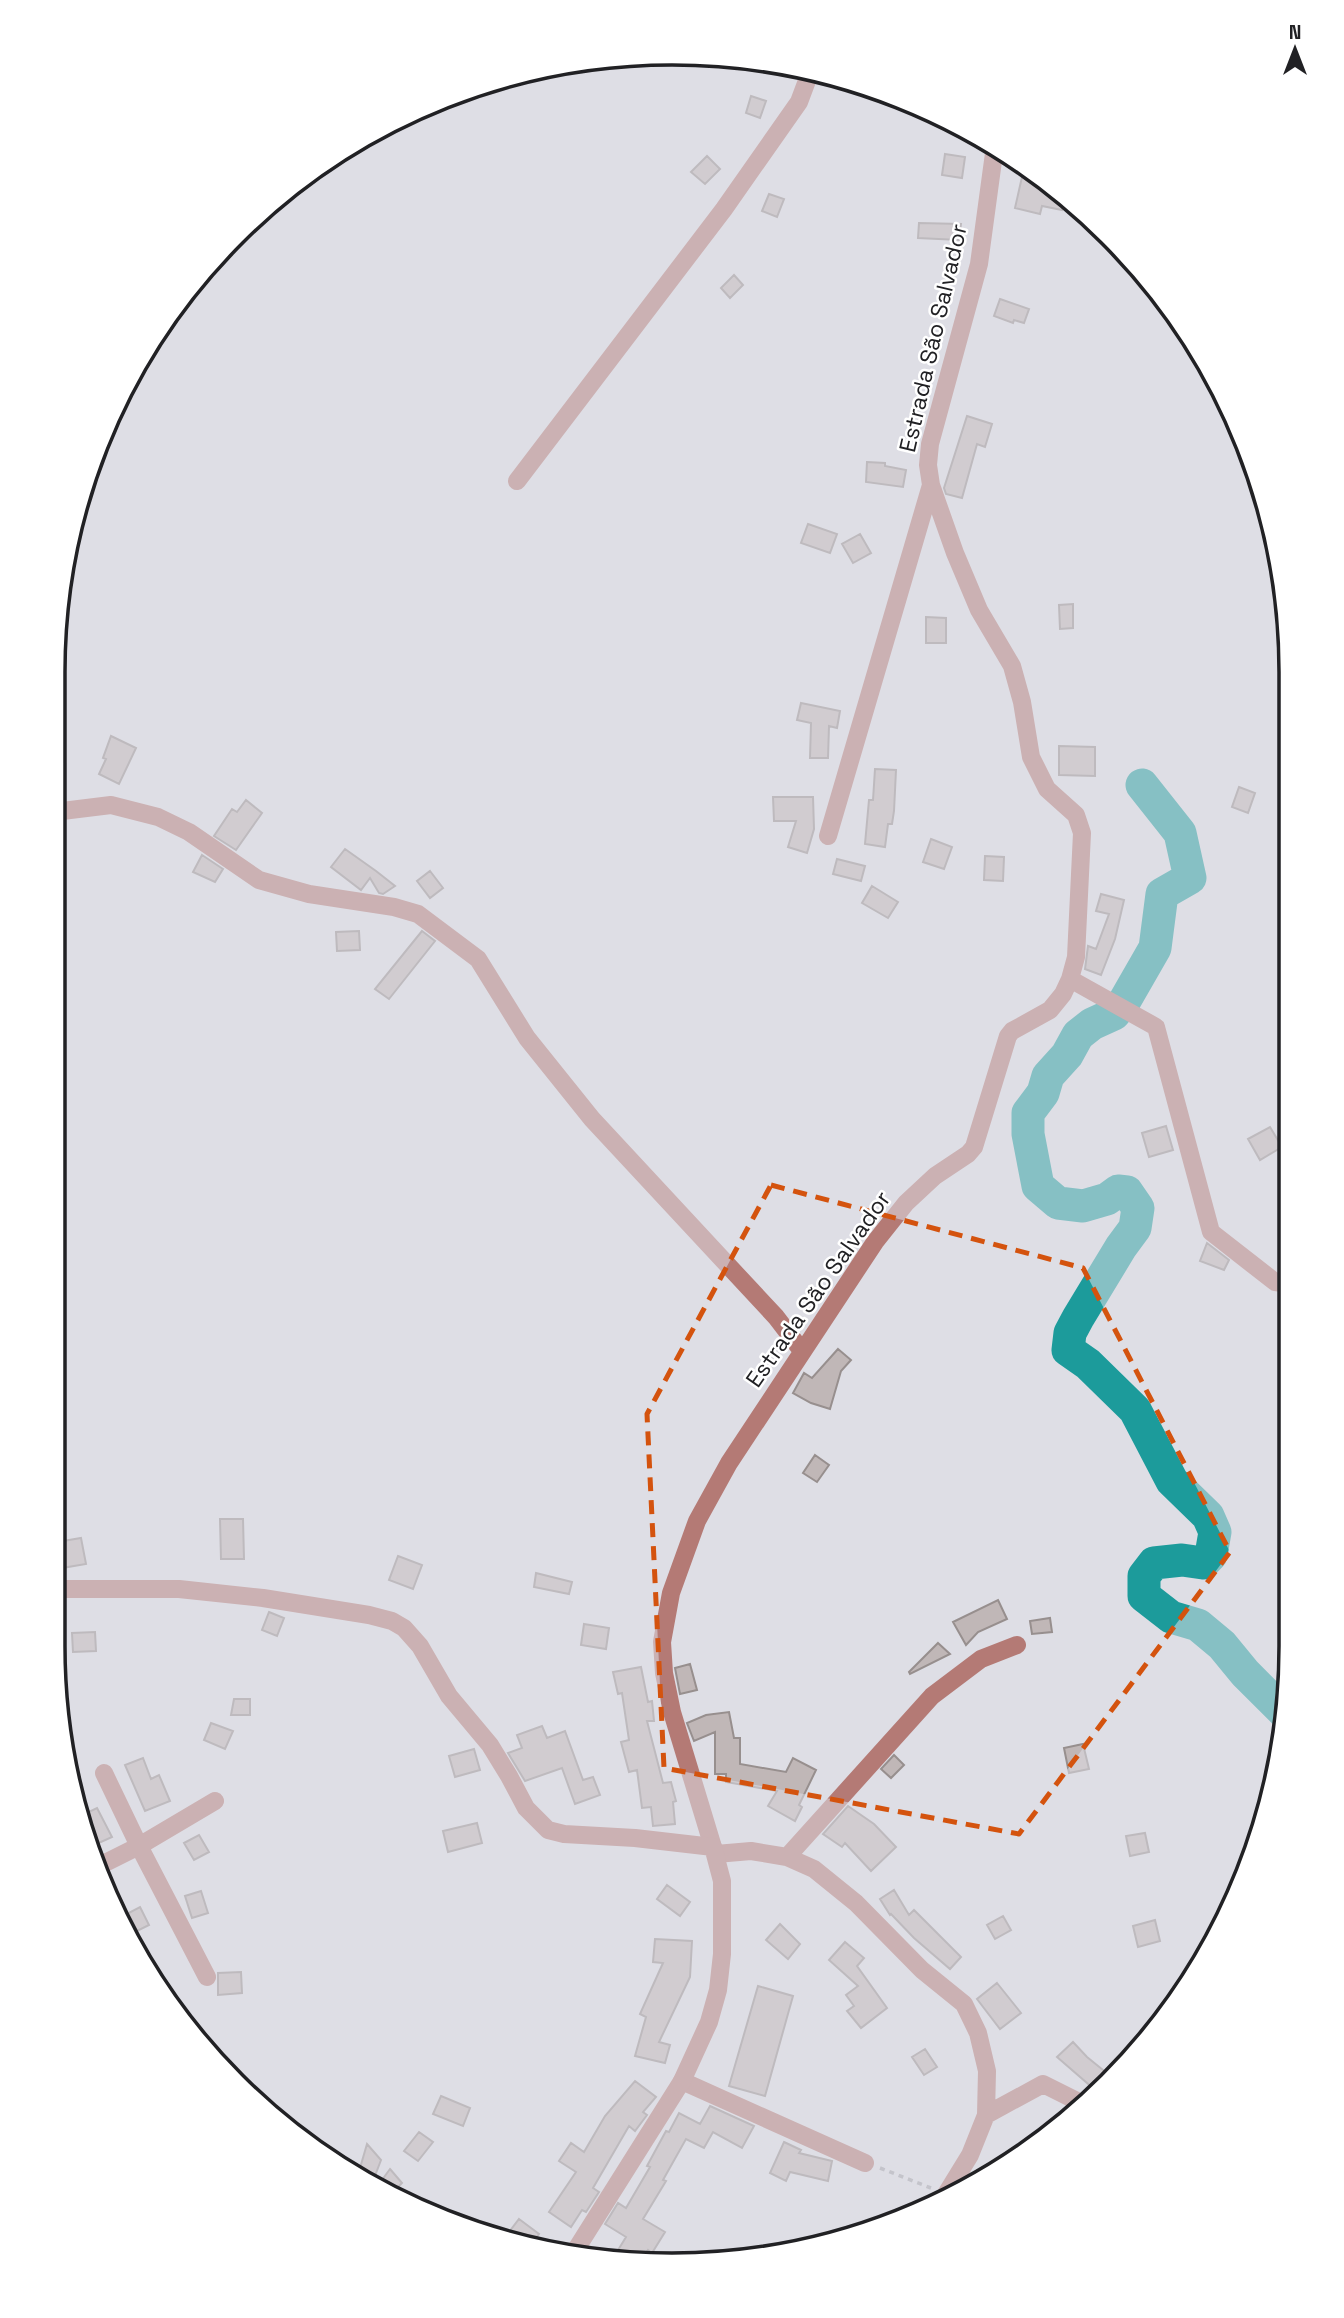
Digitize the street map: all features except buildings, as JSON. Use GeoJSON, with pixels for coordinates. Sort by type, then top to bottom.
{"type":"FeatureCollection","features":[{"type":"Feature","properties":{"kind":"street"},"geometry":{"type":"LineString","coordinates":[[517,481],[724,209],[799,102],[807,80]]}},
{"type":"Feature","properties":{"kind":"street","name":"Estrada São Salvador"},"geometry":{"type":"LineString","coordinates":[[578,2246],[682,2081],[709,2022],[718,1990],[722,1954],[722,1881],[672,1712],[664,1673],[662,1642],[671,1592],[697,1521],[729,1464],[875,1242],[906,1203],[935,1176],[974,1147],[1008,1036],[1012,1031],[1050,1010],[1063,994],[1076,957],[1082,833],[1076,815],[1069,806],[1055,798],[1040,778],[1031,757],[1022,702],[1012,666],[979,610],[955,553],[931,485],[928,465],[930,444],[979,264],[993,157]]}},
{"type":"Feature","properties":{"kind":"street"},"geometry":{"type":"LineString","coordinates":[[828,836],[931,485]]}},
{"type":"Feature","properties":{"kind":"street"},"geometry":{"type":"LineString","coordinates":[[65,811],[111,805],[158,817],[189,832],[259,880],[309,894],[394,907],[418,914],[478,960],[527,1038],[592,1119],[776,1317],[802,1351]]}},
{"type":"Feature","properties":{"kind":"street"},"geometry":{"type":"LineString","coordinates":[[1070,979],[1156,1027],[1211,1231],[1275,1282],[1279,1282]]}},
{"type":"Feature","properties":{"kind":"street"},"geometry":{"type":"LineString","coordinates":[[65,1589],[179,1589],[263,1598],[392,1621],[404,1628],[420,1646],[449,1696],[490,1745],[526,1808],[548,1830],[564,1834],[635,1838],[715,1850],[751,1851],[788,1857],[814,1869],[856,1903],[922,1970],[964,2004],[978,2033],[987,2071],[986,2115],[970,2155],[952,2185]]}},
{"type":"Feature","properties":{"kind":"street"},"geometry":{"type":"LineString","coordinates":[[788,1857],[932,1696],[981,1659],[1017,1645]]}},
{"type":"Feature","properties":{"kind":"street"},"geometry":{"type":"LineString","coordinates":[[104,1773],[207,1977]]}},
{"type":"Feature","properties":{"kind":"street"},"geometry":{"type":"LineString","coordinates":[[105,1863],[215,1801]]}},
{"type":"Feature","properties":{"kind":"street"},"geometry":{"type":"LineString","coordinates":[[682,2081],[865,2163]]}},
{"type":"Feature","properties":{"kind":"street"},"geometry":{"type":"LineString","coordinates":[[986,2115],[1043,2084],[1075,2101]]}},
{"type":"Feature","properties":{"kind":"path"},"geometry":{"type":"LineString","coordinates":[[865,2163],[937,2193]]}},
{"type":"Feature","properties":{"kind":"highlighted area"},"geometry":{"type":"Polygon","coordinates":[[[771,1185],[1083,1268],[1230,1552],[1019,1834],[664,1768],[647,1414],[771,1185]]]}},
{"type":"Feature","properties":{"kind":"waterway"},"geometry":{"type":"LineString","coordinates":[[1142,785],[1180,833],[1190,878],[1162,894],[1155,948],[1124,1002],[1114,1014],[1092,1024],[1078,1035],[1067,1055],[1048,1076],[1043,1093],[1028,1113],[1028,1134],[1038,1186],[1058,1203],[1083,1206],[1107,1199],[1118,1191],[1127,1192],[1138,1208],[1135,1228],[1078,1318],[1070,1333],[1068,1350],[1088,1364],[1135,1410],[1172,1481],[1208,1516],[1215,1532],[1211,1555],[1203,1563],[1182,1560],[1154,1563],[1144,1576],[1144,1596],[1171,1617],[1198,1625],[1222,1645],[1276,1704]]}}]}
